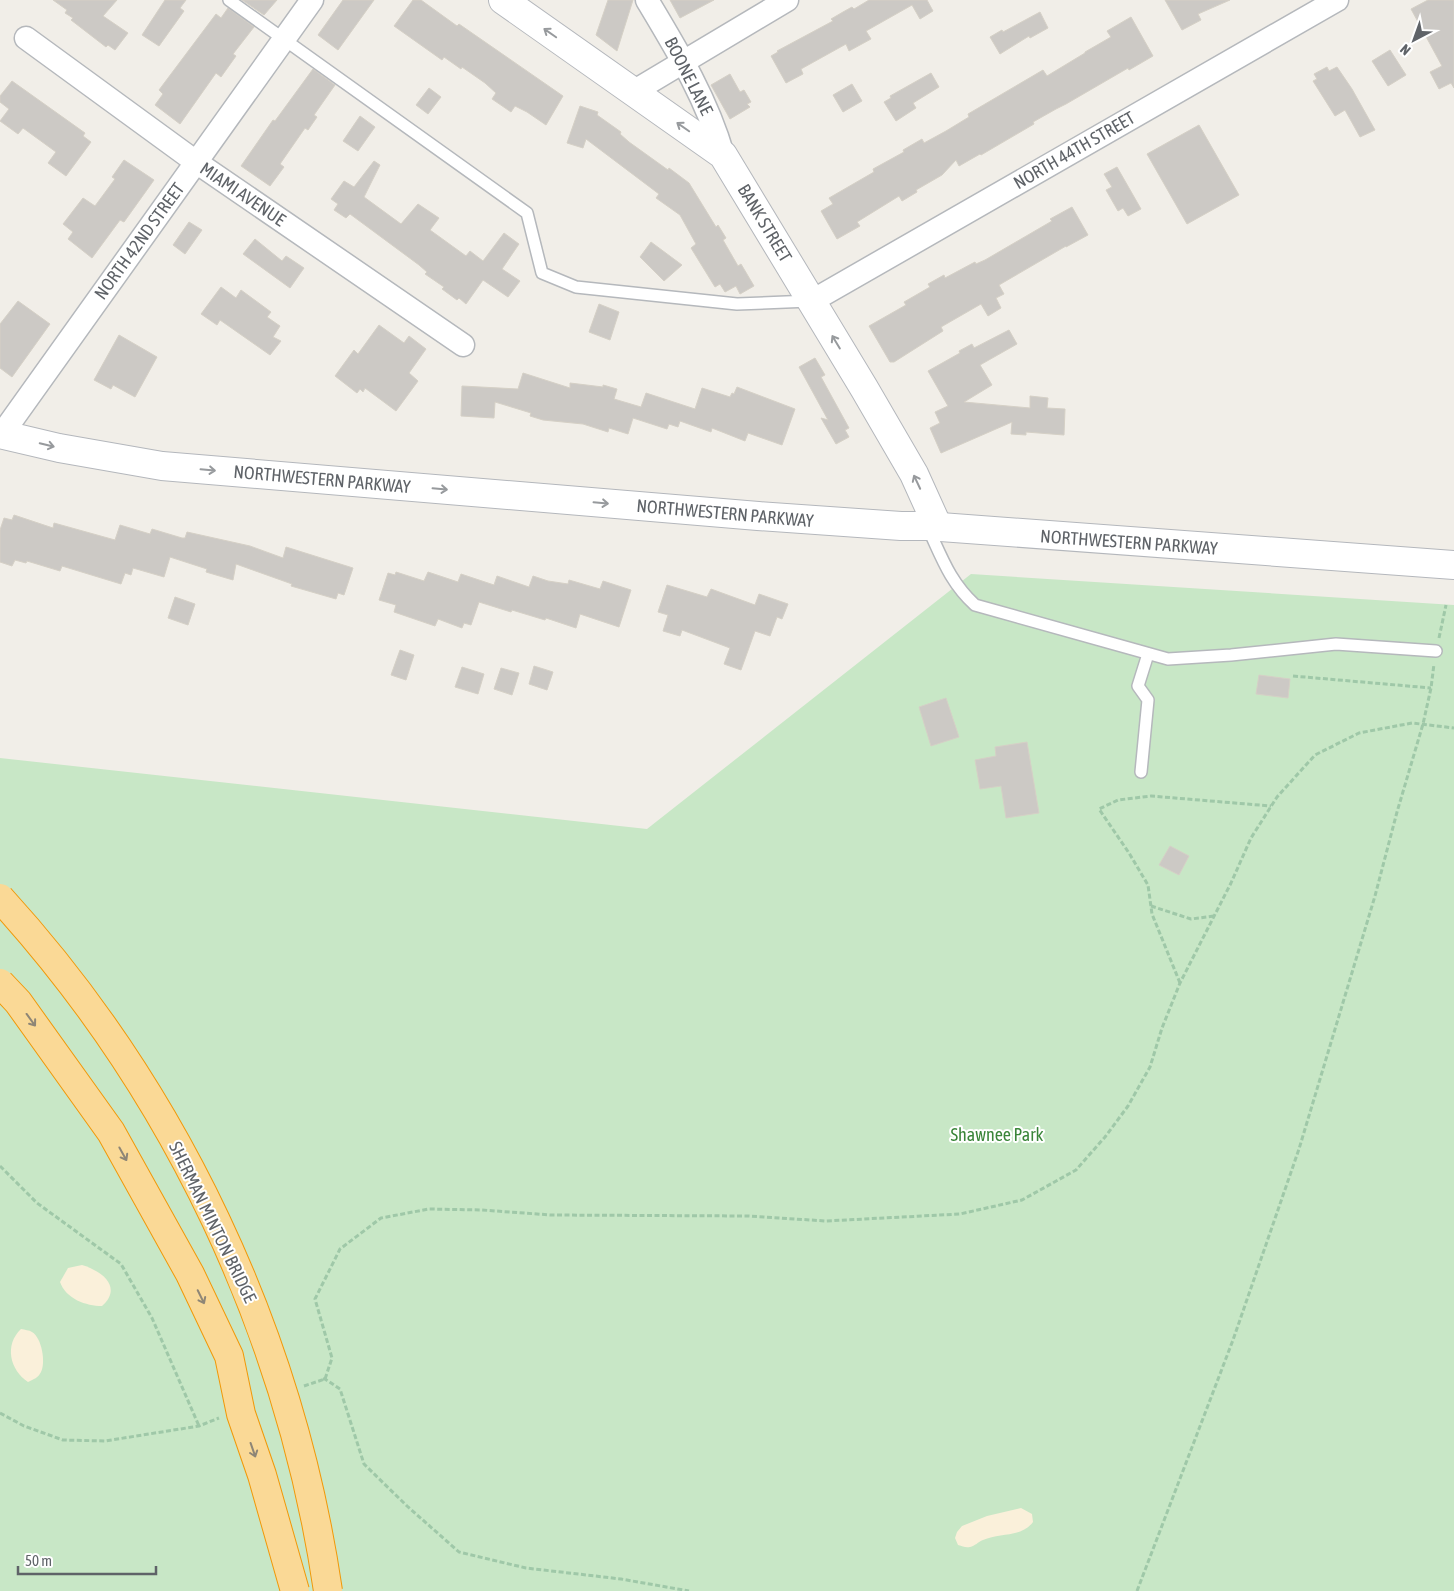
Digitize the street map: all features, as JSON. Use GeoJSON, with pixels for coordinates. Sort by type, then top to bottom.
{"type":"FeatureCollection","features":[{"type":"Feature","properties":{"kind":"highway","name":"SHERMAN MINTON BRIDGE"},"geometry":{"type":"LineString","coordinates":[[0,898],[55,962],[89,1006],[117,1047],[155,1106],[188,1166],[222,1235],[249,1295],[292,1420],[309,1488],[328,1591]]}},
{"type":"Feature","properties":{"kind":"highway"},"geometry":{"type":"LineString","coordinates":[[0,916],[72,1000],[120,1068],[176,1165],[224,1262],[254,1336],[277,1403],[292,1465],[317,1591]]}},
{"type":"Feature","properties":{"kind":"highway"},"geometry":{"type":"LineString","coordinates":[[0,983],[18,1002],[111,1132],[190,1274],[229,1356],[241,1414],[262,1475],[295,1591]]}},
{"type":"Feature","properties":{"kind":"street","name":"NORTH 42ND STREET"},"geometry":{"type":"LineString","coordinates":[[1,434],[312,0]]}},
{"type":"Feature","properties":{"kind":"street","name":"BANK STREET"},"geometry":{"type":"LineString","coordinates":[[503,0],[723,155],[914,474],[932,526]]}},
{"type":"Feature","properties":{"kind":"street","name":"BOONE LANE"},"geometry":{"type":"LineString","coordinates":[[647,0],[684,61],[716,128],[723,155]]}},
{"type":"Feature","properties":{"kind":"street"},"geometry":{"type":"LineString","coordinates":[[633,92],[787,0]]}},
{"type":"Feature","properties":{"kind":"street","name":"NORTH 44TH STREET"},"geometry":{"type":"LineString","coordinates":[[812,301],[1337,0]]}},
{"type":"Feature","properties":{"kind":"street","name":"MIAMI AVENUE"},"geometry":{"type":"LineString","coordinates":[[26,38],[196,162],[463,345]]}},
{"type":"Feature","properties":{"kind":"street","name":"NORTHWESTERN PARKWAY"},"geometry":{"type":"LineString","coordinates":[[1,434],[59,448],[162,466],[758,516],[901,526],[932,526],[1454,565]]}},
{"type":"Feature","properties":{"kind":"lane"},"geometry":{"type":"LineString","coordinates":[[229,0],[285,38],[527,213],[542,274],[576,287],[737,304],[812,301]]}},
{"type":"Feature","properties":{"kind":"lane"},"geometry":{"type":"LineString","coordinates":[[932,526],[953,580],[962,593],[975,605],[1168,659],[1231,655],[1336,644],[1436,650]]}},
{"type":"Feature","properties":{"kind":"lane"},"geometry":{"type":"LineString","coordinates":[[1141,772],[1148,700],[1138,686],[1148,654]]}},
{"type":"Feature","properties":{"kind":"path"},"geometry":{"type":"LineString","coordinates":[[1137,1591],[1233,1340],[1299,1149],[1375,896],[1423,724],[1446,605]]}},
{"type":"Feature","properties":{"kind":"path"},"geometry":{"type":"LineString","coordinates":[[1293,676],[1431,688]]}},
{"type":"Feature","properties":{"kind":"path"},"geometry":{"type":"LineString","coordinates":[[325,1379],[332,1358],[315,1299],[340,1249],[381,1218],[429,1210],[482,1210],[551,1215],[748,1216],[826,1221],[960,1214],[1022,1200],[1076,1170],[1105,1137],[1128,1106],[1150,1067],[1162,1028],[1180,983],[1215,915],[1251,838],[1277,796],[1315,755],[1359,734],[1412,723],[1454,728]]}},
{"type":"Feature","properties":{"kind":"path"},"geometry":{"type":"LineString","coordinates":[[1180,983],[1152,914],[1148,885],[1129,853],[1098,809],[1118,800],[1151,796],[1271,806]]}},
{"type":"Feature","properties":{"kind":"path"},"geometry":{"type":"LineString","coordinates":[[1151,906],[1191,919],[1215,915]]}},
{"type":"Feature","properties":{"kind":"path"},"geometry":{"type":"LineString","coordinates":[[0,1166],[37,1203],[121,1264],[152,1318],[199,1426]]}},
{"type":"Feature","properties":{"kind":"path"},"geometry":{"type":"LineString","coordinates":[[298,1389],[325,1379]]}},
{"type":"Feature","properties":{"kind":"path"},"geometry":{"type":"LineString","coordinates":[[325,1379],[340,1389],[364,1464],[407,1506],[459,1552],[526,1568],[621,1579],[690,1591]]}},
{"type":"Feature","properties":{"kind":"path"},"geometry":{"type":"LineString","coordinates":[[0,1413],[24,1426],[63,1440],[105,1441],[199,1426],[226,1416]]}},
{"type":"Feature","properties":{"kind":"green space","name":"Shawnee Park"},"geometry":{"type":"Polygon","coordinates":[[[971,574],[1454,605],[1454,1591],[0,1591],[0,758],[647,829],[971,574]]]}},
{"type":"Feature","properties":{"kind":"sand"},"geometry":{"type":"Polygon","coordinates":[[[82,1265],[97,1271],[110,1286],[111,1292],[102,1306],[90,1305],[77,1300],[67,1293],[60,1282],[68,1268],[82,1265]]]}},
{"type":"Feature","properties":{"kind":"sand"},"geometry":{"type":"Polygon","coordinates":[[[21,1329],[31,1331],[35,1335],[41,1345],[43,1357],[40,1374],[28,1382],[17,1371],[11,1357],[12,1342],[21,1329]]]}},
{"type":"Feature","properties":{"kind":"sand"},"geometry":{"type":"Polygon","coordinates":[[[1021,1508],[1032,1514],[1033,1522],[1023,1530],[990,1538],[970,1547],[958,1545],[955,1538],[962,1526],[987,1516],[1021,1508]]]}},
{"type":"Feature","properties":{"kind":"building"},"geometry":{"type":"Polygon","coordinates":[[[53,0],[117,0],[103,16],[128,33],[115,50],[108,45],[106,47],[71,20],[73,18],[65,13],[67,10],[53,0]]]}},
{"type":"Feature","properties":{"kind":"building"},"geometry":{"type":"Polygon","coordinates":[[[165,0],[186,0],[180,8],[184,11],[159,46],[142,35],[165,0]]]}},
{"type":"Feature","properties":{"kind":"building"},"geometry":{"type":"Polygon","coordinates":[[[242,0],[277,0],[264,15],[242,0]]]}},
{"type":"Feature","properties":{"kind":"building"},"geometry":{"type":"Polygon","coordinates":[[[343,0],[374,0],[338,50],[318,35],[343,0]]]}},
{"type":"Feature","properties":{"kind":"building"},"geometry":{"type":"Polygon","coordinates":[[[413,0],[421,0],[457,26],[459,24],[563,96],[546,125],[515,106],[511,112],[492,99],[496,93],[485,83],[444,57],[442,60],[394,26],[413,0]]]}},
{"type":"Feature","properties":{"kind":"building"},"geometry":{"type":"Polygon","coordinates":[[[608,0],[633,0],[617,51],[596,35],[608,0]]]}},
{"type":"Feature","properties":{"kind":"building"},"geometry":{"type":"Polygon","coordinates":[[[670,0],[714,0],[680,18],[670,0]]]}},
{"type":"Feature","properties":{"kind":"building"},"geometry":{"type":"Polygon","coordinates":[[[869,0],[927,0],[933,11],[920,19],[912,5],[866,31],[871,39],[849,51],[846,44],[801,69],[803,74],[786,83],[771,56],[833,21],[831,19],[843,12],[852,7],[854,9],[869,0]]]}},
{"type":"Feature","properties":{"kind":"building"},"geometry":{"type":"Polygon","coordinates":[[[1165,0],[1230,0],[1198,14],[1201,20],[1182,30],[1165,0]]]}},
{"type":"Feature","properties":{"kind":"building"},"geometry":{"type":"Polygon","coordinates":[[[1428,0],[1454,0],[1454,88],[1451,83],[1439,89],[1430,72],[1442,66],[1411,9],[1428,0]]]}},
{"type":"Feature","properties":{"kind":"building"},"geometry":{"type":"Polygon","coordinates":[[[228,8],[254,27],[233,54],[236,56],[221,77],[216,73],[180,124],[155,105],[163,94],[159,90],[216,14],[221,18],[228,8]]]}},
{"type":"Feature","properties":{"kind":"building"},"geometry":{"type":"Polygon","coordinates":[[[1040,12],[1048,28],[1030,38],[1029,36],[1000,54],[990,37],[1040,12]]]}},
{"type":"Feature","properties":{"kind":"building"},"geometry":{"type":"Polygon","coordinates":[[[1131,17],[1153,56],[1129,70],[1128,68],[1033,122],[1034,124],[981,155],[959,166],[956,160],[942,175],[916,190],[917,192],[902,201],[899,196],[857,222],[860,226],[837,239],[821,211],[833,204],[829,198],[874,172],[873,169],[904,152],[903,150],[922,139],[924,143],[946,131],[969,117],[968,114],[1043,70],[1047,76],[1111,37],[1107,31],[1131,17]]]}},
{"type":"Feature","properties":{"kind":"building"},"geometry":{"type":"Polygon","coordinates":[[[1390,50],[1406,75],[1388,86],[1372,61],[1390,50]]]}},
{"type":"Feature","properties":{"kind":"building"},"geometry":{"type":"Polygon","coordinates":[[[1327,67],[1329,71],[1337,67],[1375,130],[1360,137],[1345,110],[1335,116],[1313,81],[1317,79],[1314,74],[1327,67]]]}},
{"type":"Feature","properties":{"kind":"building"},"geometry":{"type":"Polygon","coordinates":[[[313,69],[335,85],[314,115],[317,117],[308,130],[305,128],[280,164],[284,167],[270,186],[241,166],[273,120],[275,121],[313,69]]]}},
{"type":"Feature","properties":{"kind":"building"},"geometry":{"type":"Polygon","coordinates":[[[931,73],[939,87],[913,103],[916,108],[896,121],[884,102],[891,98],[890,96],[931,73]]]}},
{"type":"Feature","properties":{"kind":"building"},"geometry":{"type":"Polygon","coordinates":[[[730,74],[740,92],[744,90],[751,102],[747,104],[750,107],[730,119],[711,85],[730,74]]]}},
{"type":"Feature","properties":{"kind":"building"},"geometry":{"type":"Polygon","coordinates":[[[12,81],[85,133],[83,136],[91,142],[66,176],[48,163],[56,152],[23,128],[18,134],[0,121],[9,109],[0,102],[0,96],[12,81]]]}},
{"type":"Feature","properties":{"kind":"building"},"geometry":{"type":"Polygon","coordinates":[[[852,84],[862,101],[843,112],[833,95],[852,84]]]}},
{"type":"Feature","properties":{"kind":"building"},"geometry":{"type":"Polygon","coordinates":[[[429,88],[441,97],[428,114],[416,105],[429,88]]]}},
{"type":"Feature","properties":{"kind":"building"},"geometry":{"type":"Polygon","coordinates":[[[580,106],[598,112],[597,115],[621,132],[620,134],[629,142],[689,183],[716,227],[718,225],[726,238],[723,240],[738,266],[741,264],[754,286],[740,294],[736,286],[725,292],[720,284],[715,287],[691,248],[696,244],[680,215],[656,198],[659,194],[586,139],[583,148],[567,143],[580,106]]]}},
{"type":"Feature","properties":{"kind":"building"},"geometry":{"type":"Polygon","coordinates":[[[360,116],[375,127],[358,151],[343,141],[360,116]]]}},
{"type":"Feature","properties":{"kind":"building"},"geometry":{"type":"Polygon","coordinates":[[[1199,125],[1239,195],[1187,224],[1147,154],[1199,125]]]}},
{"type":"Feature","properties":{"kind":"building"},"geometry":{"type":"Polygon","coordinates":[[[124,160],[154,180],[124,222],[120,220],[92,258],[68,239],[73,232],[63,224],[83,198],[95,206],[115,179],[112,177],[124,160]]]}},
{"type":"Feature","properties":{"kind":"building"},"geometry":{"type":"Polygon","coordinates":[[[374,161],[380,165],[364,197],[401,224],[418,204],[439,218],[430,230],[466,256],[470,251],[483,261],[504,233],[519,244],[502,269],[520,281],[508,297],[483,280],[466,304],[459,298],[457,300],[442,289],[444,287],[425,274],[427,272],[419,265],[350,214],[346,218],[334,210],[338,204],[331,199],[344,181],[354,187],[374,161]]]}},
{"type":"Feature","properties":{"kind":"building"},"geometry":{"type":"Polygon","coordinates":[[[1117,167],[1141,209],[1128,216],[1123,208],[1118,211],[1106,190],[1112,187],[1104,174],[1117,167]]]}},
{"type":"Feature","properties":{"kind":"building"},"geometry":{"type":"Polygon","coordinates":[[[1072,207],[1088,235],[999,285],[1004,294],[996,298],[1001,308],[988,316],[981,304],[941,327],[943,331],[894,362],[890,362],[869,326],[906,305],[904,302],[930,287],[928,284],[944,275],[945,278],[975,262],[976,264],[985,260],[1052,221],[1050,219],[1072,207]]]}},
{"type":"Feature","properties":{"kind":"building"},"geometry":{"type":"Polygon","coordinates":[[[189,222],[202,230],[185,254],[173,245],[189,222]]]}},
{"type":"Feature","properties":{"kind":"building"},"geometry":{"type":"Polygon","coordinates":[[[255,239],[282,261],[286,256],[304,268],[290,288],[243,254],[255,239]]]}},
{"type":"Feature","properties":{"kind":"building"},"geometry":{"type":"Polygon","coordinates":[[[651,242],[682,265],[664,281],[640,257],[651,242]]]}},
{"type":"Feature","properties":{"kind":"building"},"geometry":{"type":"Polygon","coordinates":[[[221,287],[236,298],[241,290],[271,312],[267,317],[280,326],[273,337],[281,341],[270,355],[220,320],[217,325],[201,314],[221,287]]]}},
{"type":"Feature","properties":{"kind":"building"},"geometry":{"type":"Polygon","coordinates":[[[18,301],[50,324],[12,377],[0,368],[0,324],[18,301]]]}},
{"type":"Feature","properties":{"kind":"building"},"geometry":{"type":"Polygon","coordinates":[[[599,304],[619,312],[610,340],[589,332],[599,304]]]}},
{"type":"Feature","properties":{"kind":"building"},"geometry":{"type":"Polygon","coordinates":[[[379,325],[404,343],[409,336],[426,349],[409,373],[418,381],[396,411],[365,388],[363,392],[360,389],[357,393],[335,376],[354,350],[358,354],[379,325]]]}},
{"type":"Feature","properties":{"kind":"building"},"geometry":{"type":"Polygon","coordinates":[[[1009,330],[1017,344],[980,365],[992,385],[964,402],[1030,408],[1030,396],[1048,398],[1047,408],[1065,409],[1064,435],[1026,432],[1026,435],[1011,434],[1012,422],[941,453],[930,428],[940,423],[935,412],[948,406],[928,371],[972,344],[974,348],[1009,330]]]}},
{"type":"Feature","properties":{"kind":"building"},"geometry":{"type":"Polygon","coordinates":[[[119,335],[157,357],[135,397],[113,385],[111,389],[94,380],[119,335]]]}},
{"type":"Feature","properties":{"kind":"building"},"geometry":{"type":"Polygon","coordinates":[[[815,358],[825,375],[821,377],[849,428],[845,430],[849,437],[836,444],[821,418],[828,420],[799,367],[815,358]]]}},
{"type":"Feature","properties":{"kind":"building"},"geometry":{"type":"Polygon","coordinates":[[[523,373],[570,388],[570,383],[603,387],[603,385],[617,389],[614,399],[641,407],[646,393],[695,409],[702,388],[730,397],[732,393],[734,394],[737,387],[795,409],[782,445],[748,433],[745,441],[712,428],[711,432],[680,421],[678,427],[669,424],[667,429],[633,418],[628,434],[609,428],[608,432],[583,424],[543,420],[530,416],[531,413],[495,402],[494,418],[461,416],[462,386],[518,389],[523,373]]]}},
{"type":"Feature","properties":{"kind":"building"},"geometry":{"type":"Polygon","coordinates":[[[14,515],[53,528],[54,523],[115,540],[120,525],[150,534],[152,529],[182,538],[185,538],[187,532],[250,546],[283,558],[286,547],[353,568],[344,595],[338,593],[336,599],[291,586],[292,584],[236,564],[233,580],[206,572],[207,569],[170,557],[164,577],[133,568],[131,575],[125,573],[121,584],[62,566],[60,571],[27,561],[26,563],[15,560],[12,566],[0,562],[0,530],[4,518],[12,520],[14,515]]]}},
{"type":"Feature","properties":{"kind":"building"},"geometry":{"type":"Polygon","coordinates":[[[396,572],[424,581],[428,572],[458,582],[461,574],[494,585],[497,576],[529,587],[533,576],[548,581],[568,584],[569,580],[600,589],[603,581],[631,590],[619,627],[580,614],[576,628],[546,618],[545,620],[512,610],[511,612],[479,602],[471,625],[464,623],[462,628],[438,619],[435,626],[394,612],[396,605],[379,600],[388,573],[395,575],[396,572]]]}},
{"type":"Feature","properties":{"kind":"building"},"geometry":{"type":"Polygon","coordinates":[[[667,585],[707,597],[711,589],[755,605],[759,594],[788,604],[782,619],[777,617],[770,636],[755,631],[741,670],[724,664],[730,648],[682,630],[680,636],[663,631],[668,615],[658,612],[667,585]]]}},
{"type":"Feature","properties":{"kind":"building"},"geometry":{"type":"Polygon","coordinates":[[[175,597],[195,604],[188,625],[168,618],[175,597]]]}},
{"type":"Feature","properties":{"kind":"building"},"geometry":{"type":"Polygon","coordinates":[[[400,650],[414,655],[406,680],[391,675],[400,650]]]}},
{"type":"Feature","properties":{"kind":"building"},"geometry":{"type":"Polygon","coordinates":[[[534,666],[553,672],[547,690],[529,684],[534,666]]]}},
{"type":"Feature","properties":{"kind":"building"},"geometry":{"type":"Polygon","coordinates":[[[462,667],[484,674],[478,694],[455,687],[462,667]]]}},
{"type":"Feature","properties":{"kind":"building"},"geometry":{"type":"Polygon","coordinates":[[[501,668],[519,673],[512,695],[494,689],[501,668]]]}},
{"type":"Feature","properties":{"kind":"building"},"geometry":{"type":"Polygon","coordinates":[[[1259,675],[1290,679],[1288,698],[1256,694],[1259,675]]]}},
{"type":"Feature","properties":{"kind":"building"},"geometry":{"type":"Polygon","coordinates":[[[946,698],[959,737],[931,746],[919,707],[946,698]]]}},
{"type":"Feature","properties":{"kind":"building"},"geometry":{"type":"Polygon","coordinates":[[[1027,742],[1039,813],[1006,818],[1001,786],[980,789],[975,760],[996,756],[995,747],[1027,742]]]}},
{"type":"Feature","properties":{"kind":"building"},"geometry":{"type":"Polygon","coordinates":[[[1170,846],[1189,856],[1179,875],[1159,865],[1170,846]]]}}]}
